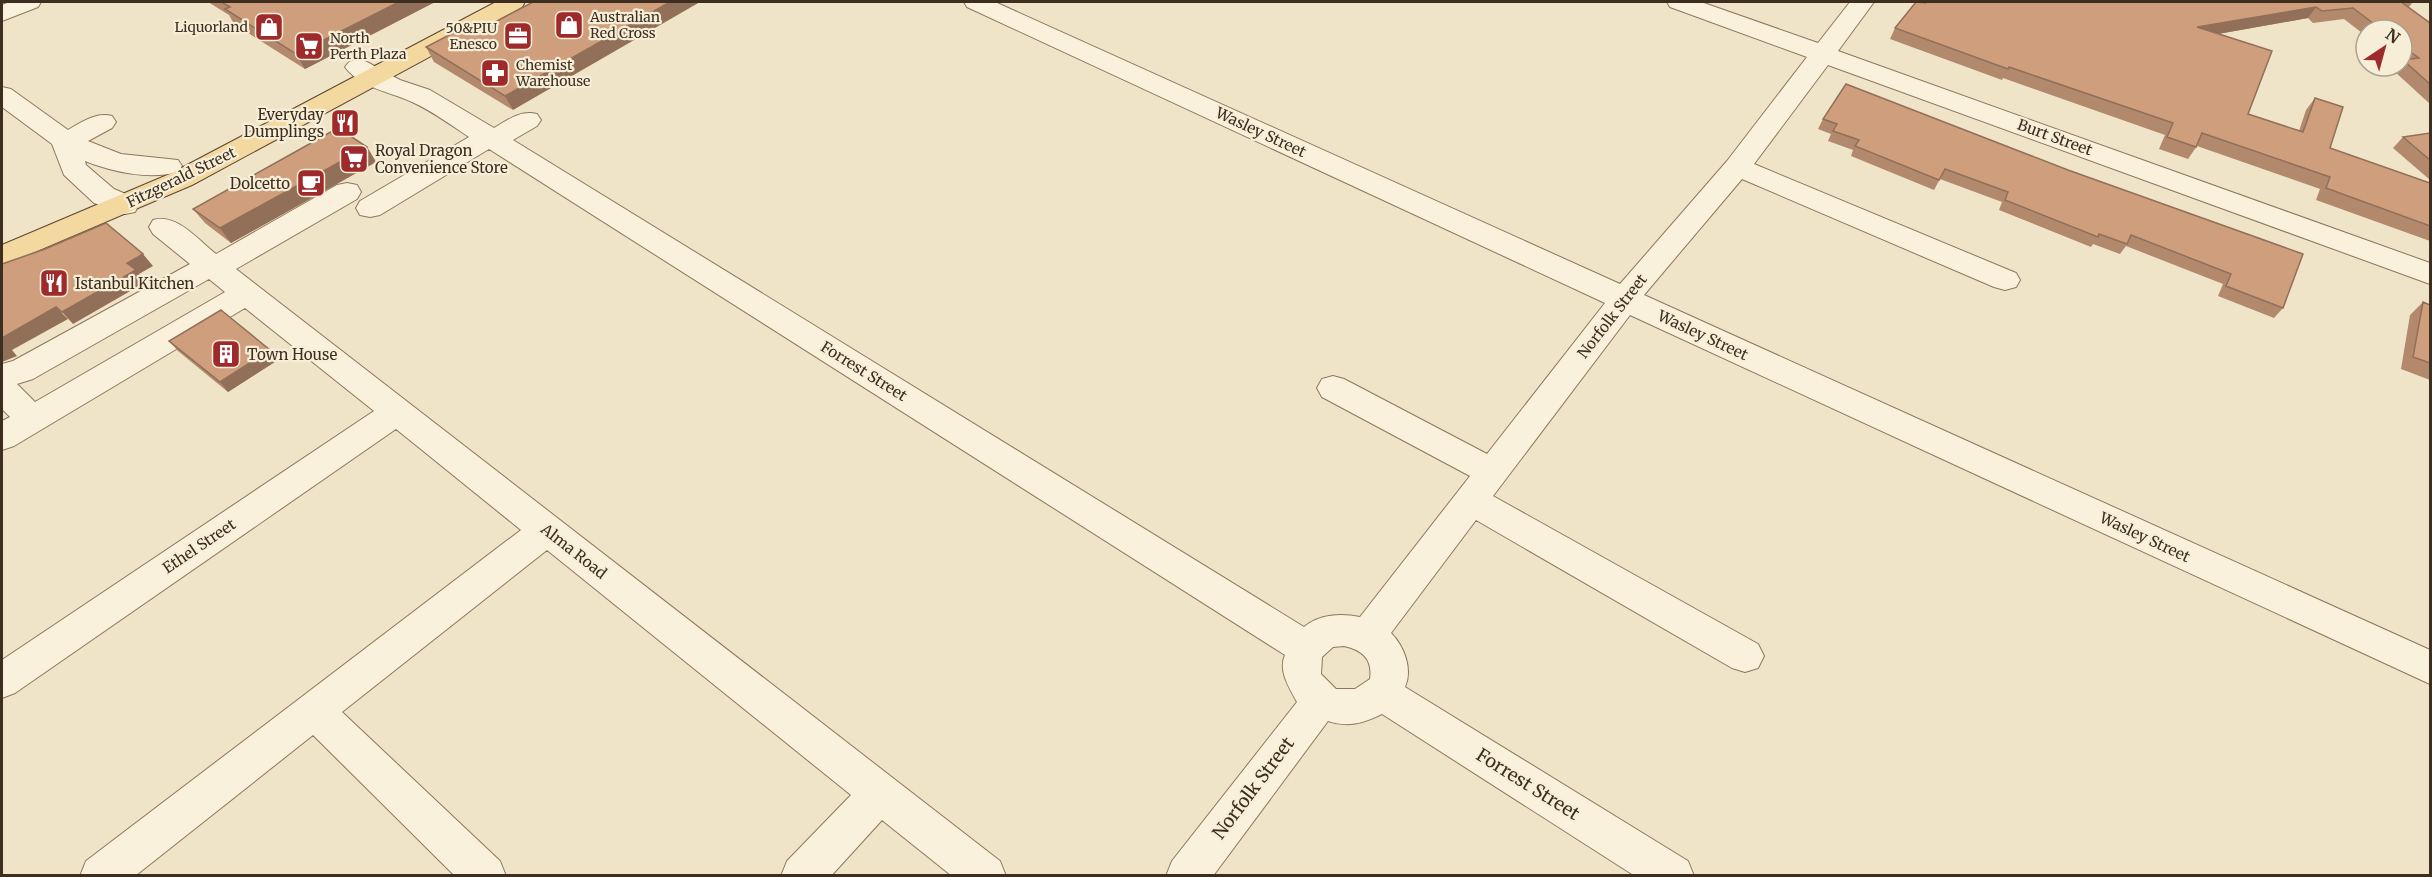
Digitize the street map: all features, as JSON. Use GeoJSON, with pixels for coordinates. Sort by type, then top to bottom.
{"type":"FeatureCollection","features":[{"type":"Feature","properties":{"kind":"main road","name":"Fitzgerald Street"},"geometry":{"type":"LineString","coordinates":[[2,238],[182,179],[481,2]]}},
{"type":"Feature","properties":{"kind":"main road","name":"Fitzgerald Street"},"geometry":{"type":"LineString","coordinates":[[2,256],[115,200],[168,166],[513,2]]}},
{"type":"Feature","properties":{"kind":"street"},"geometry":{"type":"LineString","coordinates":[[2,14],[29,2]]}},
{"type":"Feature","properties":{"kind":"street","name":"Wasley Street"},"geometry":{"type":"LineString","coordinates":[[976,2],[2430,668]]}},
{"type":"Feature","properties":{"kind":"street","name":"Burt Street"},"geometry":{"type":"LineString","coordinates":[[1679,2],[2430,274]]}},
{"type":"Feature","properties":{"kind":"street","name":"Norfolk Street"},"geometry":{"type":"LineString","coordinates":[[1368,636],[1625,299],[1737,167],[1862,2]]}},
{"type":"Feature","properties":{"kind":"street","name":"Forrest Street"},"geometry":{"type":"LineString","coordinates":[[376,66],[391,86],[421,96],[492,138],[1306,648]]}},
{"type":"Feature","properties":{"kind":"street"},"geometry":{"type":"LineString","coordinates":[[2,95],[65,142],[114,163],[144,168],[168,166]]}},
{"type":"Feature","properties":{"kind":"street"},"geometry":{"type":"LineString","coordinates":[[370,208],[528,120]]}},
{"type":"Feature","properties":{"kind":"street"},"geometry":{"type":"LineString","coordinates":[[65,142],[103,122]]}},
{"type":"Feature","properties":{"kind":"street"},"geometry":{"type":"LineString","coordinates":[[65,142],[74,170],[115,200]]}},
{"type":"Feature","properties":{"kind":"street"},"geometry":{"type":"LineString","coordinates":[[1737,167],[2005,279]]}},
{"type":"Feature","properties":{"kind":"street"},"geometry":{"type":"LineString","coordinates":[[2,376],[22,371],[347,192]]}},
{"type":"Feature","properties":{"kind":"street","name":"Alma Road"},"geometry":{"type":"LineString","coordinates":[[163,227],[985,876]]}},
{"type":"Feature","properties":{"kind":"street"},"geometry":{"type":"LineString","coordinates":[[2,437],[247,293]]}},
{"type":"Feature","properties":{"kind":"street"},"geometry":{"type":"LineString","coordinates":[[1333,388],[1493,472]]}},
{"type":"Feature","properties":{"kind":"street"},"geometry":{"type":"LineString","coordinates":[[2,389],[32,419]]}},
{"type":"Feature","properties":{"kind":"street","name":"Ethel Street"},"geometry":{"type":"LineString","coordinates":[[2,681],[397,412]]}},
{"type":"Feature","properties":{"kind":"street"},"geometry":{"type":"LineString","coordinates":[[1472,501],[1745,656]]}},
{"type":"Feature","properties":{"kind":"street"},"geometry":{"type":"LineString","coordinates":[[101,876],[547,530]]}},
{"type":"Feature","properties":{"kind":"street"},"geometry":{"type":"LineString","coordinates":[[1344,630],[1368,636],[1381,647],[1389,663],[1390,679],[1383,694],[1365,707],[1342,709],[1320,701],[1305,685],[1300,666],[1306,648],[1322,634],[1344,630]]}},
{"type":"Feature","properties":{"kind":"street","name":"Forrest Street"},"geometry":{"type":"LineString","coordinates":[[1383,694],[1673,876]]}},
{"type":"Feature","properties":{"kind":"street","name":"Norfolk Street"},"geometry":{"type":"LineString","coordinates":[[1187,876],[1320,701]]}},
{"type":"Feature","properties":{"kind":"street"},"geometry":{"type":"LineString","coordinates":[[314,710],[485,876]]}},
{"type":"Feature","properties":{"kind":"street"},"geometry":{"type":"LineString","coordinates":[[802,876],[880,793]]}},
{"type":"Feature","properties":{"kind":"building","name":"North Perth Plaza"},"geometry":{"type":"Polygon","coordinates":[[[221,2],[399,2],[296,54],[225,9],[230,7],[221,2]]]}},
{"type":"Feature","properties":{"kind":"building"},"geometry":{"type":"Polygon","coordinates":[[[533,2],[670,2],[505,96],[426,47],[472,23],[482,29],[533,2]]]}},
{"type":"Feature","properties":{"kind":"building"},"geometry":{"type":"Polygon","coordinates":[[[1916,2],[2401,2],[2430,23],[2430,84],[2414,70],[2414,59],[2419,58],[2414,54],[2414,18],[2366,18],[2353,8],[2322,11],[2316,7],[2197,27],[2272,51],[2248,114],[2303,132],[2315,98],[2343,107],[2330,148],[2430,183],[2430,226],[2326,188],[2330,177],[2202,133],[2196,147],[2167,137],[2173,123],[2009,67],[2008,69],[1895,28],[1916,2]]]}},
{"type":"Feature","properties":{"kind":"building"},"geometry":{"type":"Polygon","coordinates":[[[1846,84],[2068,170],[2303,254],[2283,308],[2226,286],[2231,274],[2131,235],[2127,244],[2099,234],[2098,237],[2005,200],[2008,192],[1945,169],[1939,180],[1855,146],[1859,140],[1833,131],[1837,124],[1823,119],[1846,84]]]}},
{"type":"Feature","properties":{"kind":"building"},"geometry":{"type":"Polygon","coordinates":[[[338,128],[367,147],[220,228],[193,209],[338,128]]]}},
{"type":"Feature","properties":{"kind":"building"},"geometry":{"type":"Polygon","coordinates":[[[2430,133],[2430,160],[2403,137],[2430,133]]]}},
{"type":"Feature","properties":{"kind":"building"},"geometry":{"type":"Polygon","coordinates":[[[106,223],[143,254],[127,263],[136,270],[62,312],[56,307],[2,338],[2,264],[45,249],[106,223]]]}},
{"type":"Feature","properties":{"kind":"building"},"geometry":{"type":"Polygon","coordinates":[[[2423,302],[2430,305],[2430,363],[2413,357],[2423,302]]]}},
{"type":"Feature","properties":{"kind":"building","name":"Town House"},"geometry":{"type":"Polygon","coordinates":[[[221,310],[270,350],[220,382],[169,341],[221,310]]]}},
{"type":"Feature","properties":{"kind":"place","name":"Australian Red Cross"},"geometry":{"type":"Point","coordinates":[569,25]}},
{"type":"Feature","properties":{"kind":"place","name":"Liquorland"},"geometry":{"type":"Point","coordinates":[269,27]}},
{"type":"Feature","properties":{"kind":"place","name":"50&PIU Enesco"},"geometry":{"type":"Point","coordinates":[518,36]}},
{"type":"Feature","properties":{"kind":"place","name":"North Perth Plaza"},"geometry":{"type":"Point","coordinates":[309,46]}},
{"type":"Feature","properties":{"kind":"place","name":"Chemist Warehouse"},"geometry":{"type":"Point","coordinates":[495,73]}},
{"type":"Feature","properties":{"kind":"place","name":"Everyday Dumplings"},"geometry":{"type":"Point","coordinates":[345,123]}},
{"type":"Feature","properties":{"kind":"place","name":"Royal Dragon Convenience Store"},"geometry":{"type":"Point","coordinates":[354,159]}},
{"type":"Feature","properties":{"kind":"place","name":"Dolcetto"},"geometry":{"type":"Point","coordinates":[311,183]}},
{"type":"Feature","properties":{"kind":"place","name":"Istanbul Kitchen"},"geometry":{"type":"Point","coordinates":[54,283]}},
{"type":"Feature","properties":{"kind":"place","name":"Town House"},"geometry":{"type":"Point","coordinates":[226,354]}}]}
